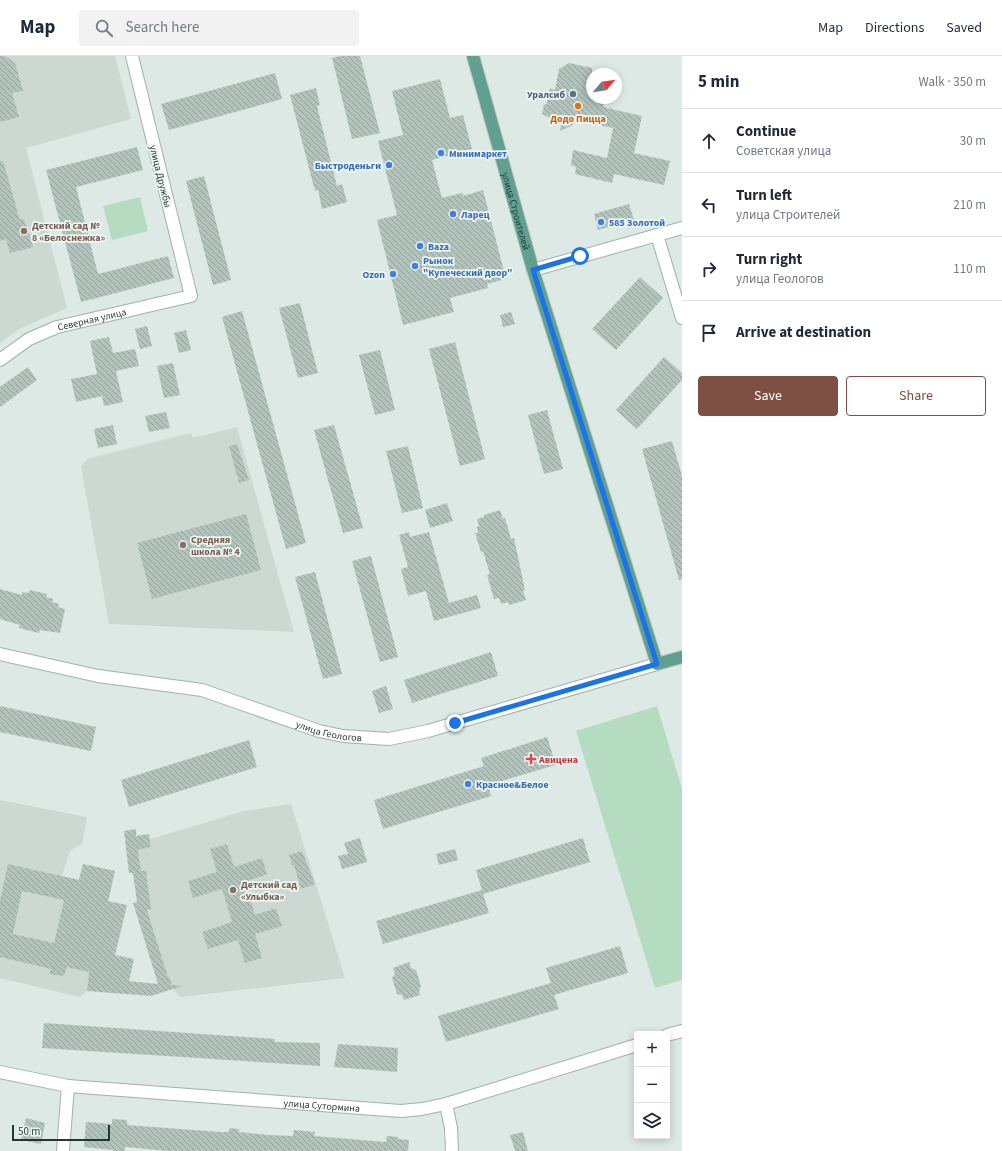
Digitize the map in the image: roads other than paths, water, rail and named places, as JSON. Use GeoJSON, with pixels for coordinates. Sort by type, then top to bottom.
{"type":"FeatureCollection","features":[{"type":"Feature","properties":{"kind":"main road","name":"улица Строителей"},"geometry":{"type":"LineString","coordinates":[[472,56],[533,270],[657,664]]}},
{"type":"Feature","properties":{"kind":"main road"},"geometry":{"type":"LineString","coordinates":[[657,664],[682,657]]}},
{"type":"Feature","properties":{"kind":"street","name":"улица Дружбы"},"geometry":{"type":"LineString","coordinates":[[132,56],[191,296]]}},
{"type":"Feature","properties":{"kind":"street"},"geometry":{"type":"LineString","coordinates":[[533,270],[682,228]]}},
{"type":"Feature","properties":{"kind":"street"},"geometry":{"type":"LineString","coordinates":[[657,234],[682,318]]}},
{"type":"Feature","properties":{"kind":"street","name":"Северная улица"},"geometry":{"type":"LineString","coordinates":[[0,360],[29,339],[57,327],[191,296]]}},
{"type":"Feature","properties":{"kind":"street","name":"улица Геологов"},"geometry":{"type":"LineString","coordinates":[[0,654],[98,676],[202,690],[319,731],[343,736],[389,739],[428,731],[657,664]]}},
{"type":"Feature","properties":{"kind":"street"},"geometry":{"type":"LineString","coordinates":[[670,1034],[682,1031]]}},
{"type":"Feature","properties":{"kind":"street","name":"улица Сутормина"},"geometry":{"type":"LineString","coordinates":[[0,1072],[68,1086],[401,1111],[422,1109],[446,1104],[634,1045]]}},
{"type":"Feature","properties":{"kind":"street"},"geometry":{"type":"LineString","coordinates":[[63,1151],[68,1086]]}},
{"type":"Feature","properties":{"kind":"street"},"geometry":{"type":"LineString","coordinates":[[446,1104],[451,1128],[452,1151]]}},
{"type":"Feature","properties":{"kind":"place","name":"Уралсиб"},"geometry":{"type":"Point","coordinates":[573,94]}},
{"type":"Feature","properties":{"kind":"place","name":"Додо Пицца"},"geometry":{"type":"Point","coordinates":[578,106]}},
{"type":"Feature","properties":{"kind":"place","name":"Минимаркет"},"geometry":{"type":"Point","coordinates":[441,153]}},
{"type":"Feature","properties":{"kind":"place","name":"Быстроденьги"},"geometry":{"type":"Point","coordinates":[389,165]}},
{"type":"Feature","properties":{"kind":"place","name":"Ларец"},"geometry":{"type":"Point","coordinates":[453,214]}},
{"type":"Feature","properties":{"kind":"place","name":"585 Золотой"},"geometry":{"type":"Point","coordinates":[601,222]}},
{"type":"Feature","properties":{"kind":"place","name":"Детский сад № 8 «Белоснежка»"},"geometry":{"type":"Point","coordinates":[24,231]}},
{"type":"Feature","properties":{"kind":"place","name":"Baza"},"geometry":{"type":"Point","coordinates":[420,246]}},
{"type":"Feature","properties":{"kind":"place","name":"Рынок \"Купеческий двор\""},"geometry":{"type":"Point","coordinates":[415,266]}},
{"type":"Feature","properties":{"kind":"place","name":"Ozon"},"geometry":{"type":"Point","coordinates":[393,274]}},
{"type":"Feature","properties":{"kind":"place","name":"Средняя школа № 4"},"geometry":{"type":"Point","coordinates":[183,545]}},
{"type":"Feature","properties":{"kind":"place","name":"Авицена"},"geometry":{"type":"Point","coordinates":[531,759]}},
{"type":"Feature","properties":{"kind":"place","name":"Красное&Белое"},"geometry":{"type":"Point","coordinates":[468,784]}},
{"type":"Feature","properties":{"kind":"place","name":"Детский сад «Улыбка»"},"geometry":{"type":"Point","coordinates":[233,890]}}]}
